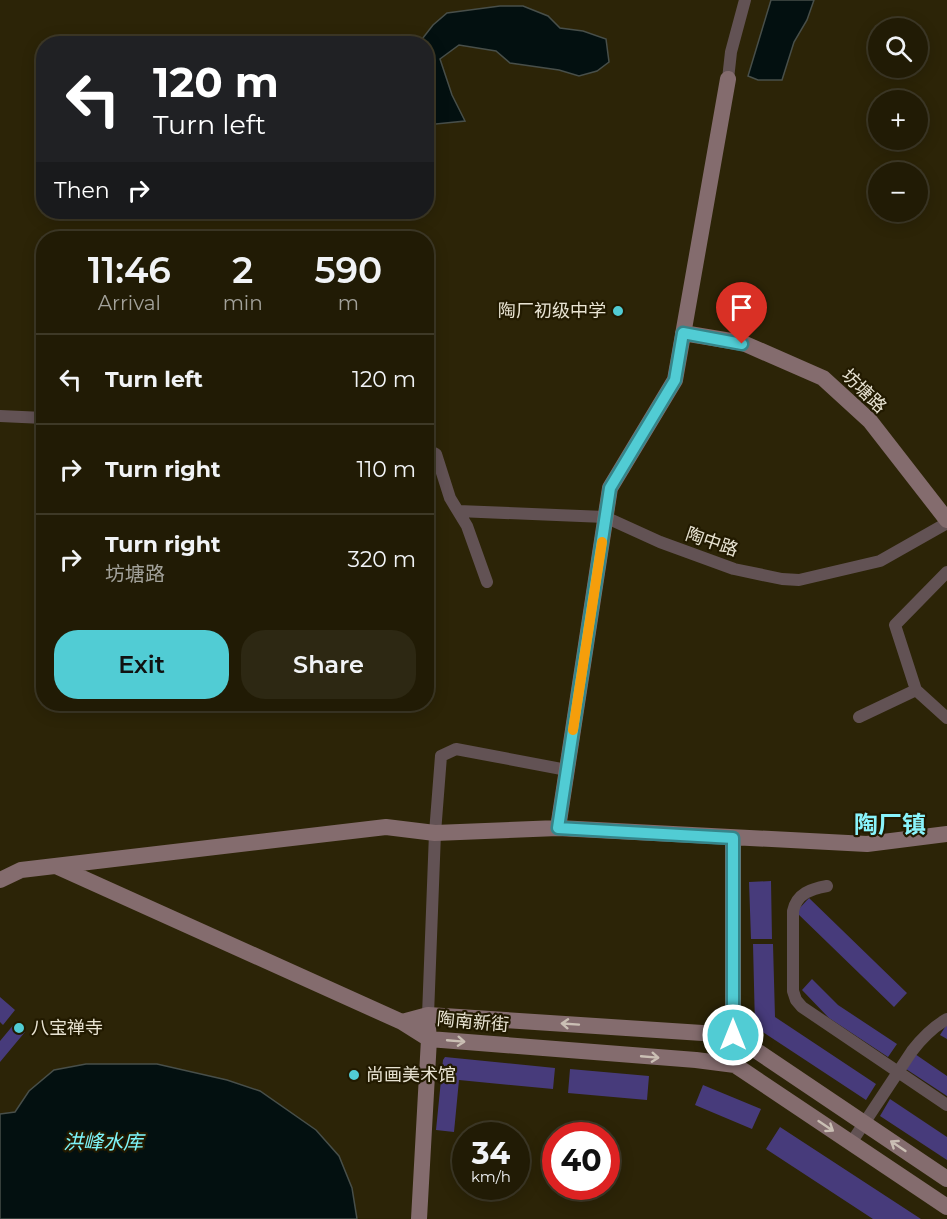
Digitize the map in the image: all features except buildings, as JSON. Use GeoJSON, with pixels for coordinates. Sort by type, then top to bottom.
{"type":"FeatureCollection","features":[{"type":"Feature","properties":{"kind":"street"},"geometry":{"type":"LineString","coordinates":[[558,828],[610,488],[675,380],[731,52],[745,0]]}},
{"type":"Feature","properties":{"kind":"street","name":"坊塘路"},"geometry":{"type":"LineString","coordinates":[[683,333],[742,344],[823,378],[870,421],[947,521]]}},
{"type":"Feature","properties":{"kind":"street"},"geometry":{"type":"LineString","coordinates":[[0,416],[36,418]]}},
{"type":"Feature","properties":{"kind":"street"},"geometry":{"type":"LineString","coordinates":[[434,453],[450,498],[467,526],[487,582]]}},
{"type":"Feature","properties":{"kind":"street","name":"陶中路"},"geometry":{"type":"LineString","coordinates":[[458,511],[605,517],[660,542],[734,569],[782,579],[799,580],[880,561],[947,521]]}},
{"type":"Feature","properties":{"kind":"street"},"geometry":{"type":"LineString","coordinates":[[947,572],[895,625],[916,690],[947,718]]}},
{"type":"Feature","properties":{"kind":"street"},"geometry":{"type":"LineString","coordinates":[[859,717],[916,690]]}},
{"type":"Feature","properties":{"kind":"street"},"geometry":{"type":"LineString","coordinates":[[419,1219],[429,1039],[435,833],[441,756],[456,748],[567,770]]}},
{"type":"Feature","properties":{"kind":"street"},"geometry":{"type":"LineString","coordinates":[[0,880],[21,870],[386,827],[435,833],[558,828],[867,844],[947,834]]}},
{"type":"Feature","properties":{"kind":"street"},"geometry":{"type":"LineString","coordinates":[[733,838],[735,1065]]}},
{"type":"Feature","properties":{"kind":"street"},"geometry":{"type":"LineString","coordinates":[[58,867],[402,1022]]}},
{"type":"Feature","properties":{"kind":"street"},"geometry":{"type":"LineString","coordinates":[[827,886],[806,892],[794,905],[794,991],[796,999],[802,1007],[947,1105]]}},
{"type":"Feature","properties":{"kind":"street","name":"陶南新街"},"geometry":{"type":"LineString","coordinates":[[402,1022],[428,1015],[733,1035]]}},
{"type":"Feature","properties":{"kind":"street"},"geometry":{"type":"LineString","coordinates":[[851,1143],[922,1038],[936,1025],[947,1019]]}},
{"type":"Feature","properties":{"kind":"street","name":"陶南新街"},"geometry":{"type":"LineString","coordinates":[[402,1022],[429,1039],[735,1065],[947,1207]]}},
{"type":"Feature","properties":{"kind":"street"},"geometry":{"type":"LineString","coordinates":[[733,1035],[947,1179]]}},
{"type":"Feature","properties":{"kind":"water"},"geometry":{"type":"Polygon","coordinates":[[[771,0],[814,0],[807,20],[794,42],[782,80],[758,80],[748,76],[771,0]]]}},
{"type":"Feature","properties":{"kind":"water"},"geometry":{"type":"Polygon","coordinates":[[[500,6],[523,6],[548,16],[560,28],[583,31],[606,39],[609,62],[597,71],[579,76],[559,70],[510,63],[496,51],[459,45],[440,59],[452,95],[465,121],[434,124],[434,36],[424,36],[447,13],[500,6]]]}},
{"type":"Feature","properties":{"kind":"water","name":"洪峰水库"},"geometry":{"type":"Polygon","coordinates":[[[86,1064],[157,1064],[227,1080],[260,1091],[316,1130],[339,1156],[352,1188],[357,1219],[0,1219],[0,1114],[15,1112],[29,1091],[54,1070],[86,1064]]]}},
{"type":"Feature","properties":{"kind":"slow traffic"},"geometry":{"type":"LineString","coordinates":[[573,730],[602,542]]}},
{"type":"Feature","properties":{"kind":"place","name":"陶厂初级中学"},"geometry":{"type":"Point","coordinates":[618,311]}},
{"type":"Feature","properties":{"kind":"place","name":"八宝禅寺"},"geometry":{"type":"Point","coordinates":[19,1028]}},
{"type":"Feature","properties":{"kind":"place","name":"尚画美术馆"},"geometry":{"type":"Point","coordinates":[354,1075]}},
{"type":"Feature","properties":{"kind":"district","name":"陶厂镇"},"geometry":{"type":"Point","coordinates":[890,824]}},
{"type":"Feature","properties":{"kind":"route"},"geometry":{"type":"LineString","coordinates":[[733,1035],[733,838],[558,828],[610,488],[675,380],[683,333],[742,344]]}}]}
